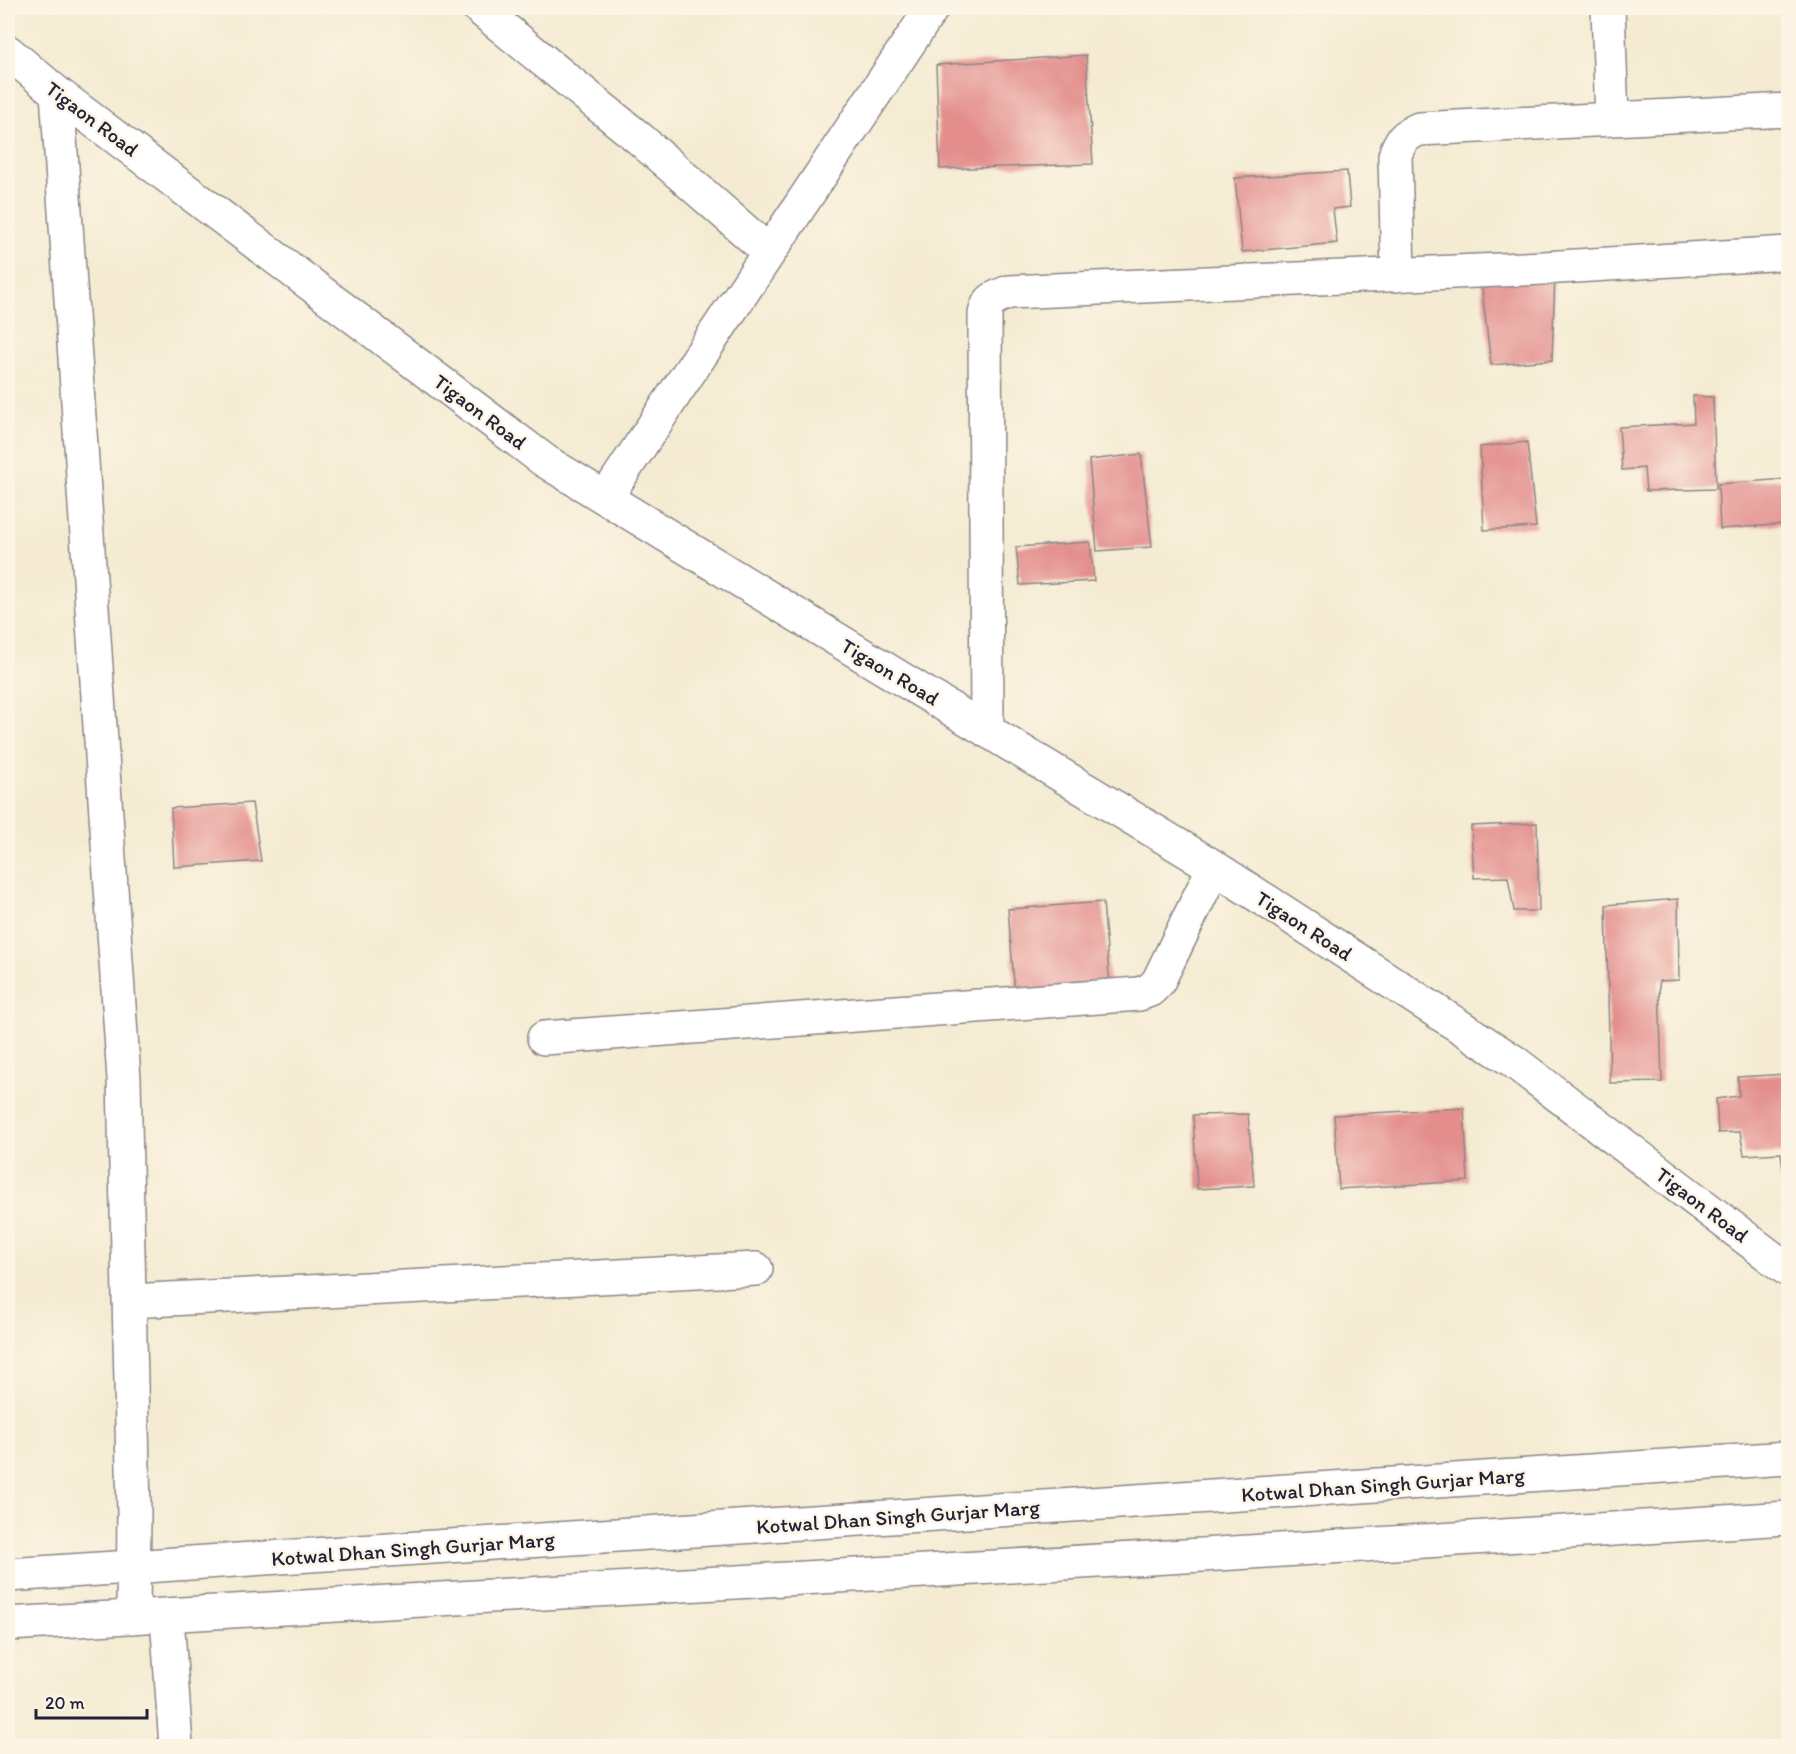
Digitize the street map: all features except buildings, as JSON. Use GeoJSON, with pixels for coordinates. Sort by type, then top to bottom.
{"type":"FeatureCollection","features":[{"type":"Feature","properties":{"kind":"street"},"geometry":{"type":"LineString","coordinates":[[479,8],[640,139],[769,252]]}},
{"type":"Feature","properties":{"kind":"street"},"geometry":{"type":"LineString","coordinates":[[606,497],[932,8]]}},
{"type":"Feature","properties":{"kind":"street"},"geometry":{"type":"LineString","coordinates":[[1608,8],[1612,119]]}},
{"type":"Feature","properties":{"kind":"street","name":"Tigaon Road"},"geometry":{"type":"LineString","coordinates":[[8,52],[57,93],[545,461],[1214,867],[1513,1061],[1788,1270]]}},
{"type":"Feature","properties":{"kind":"street"},"geometry":{"type":"LineString","coordinates":[[57,93],[124,1079],[134,1512],[133,1617]]}},
{"type":"Feature","properties":{"kind":"street"},"geometry":{"type":"LineString","coordinates":[[1398,275],[1395,156],[1399,144],[1407,135],[1419,129],[1788,110]]}},
{"type":"Feature","properties":{"kind":"street"},"geometry":{"type":"LineString","coordinates":[[987,730],[987,305],[993,299],[1009,292],[1398,275],[1788,253]]}},
{"type":"Feature","properties":{"kind":"street"},"geometry":{"type":"LineString","coordinates":[[544,1038],[1139,994],[1150,990],[1158,982],[1214,867]]}},
{"type":"Feature","properties":{"kind":"street"},"geometry":{"type":"LineString","coordinates":[[129,1301],[756,1269]]}},
{"type":"Feature","properties":{"kind":"street","name":"Kotwal Dhan Singh Gurjar Marg"},"geometry":{"type":"LineString","coordinates":[[8,1575],[1788,1458]]}},
{"type":"Feature","properties":{"kind":"street"},"geometry":{"type":"LineString","coordinates":[[8,1624],[1784,1523]]}},
{"type":"Feature","properties":{"kind":"street"},"geometry":{"type":"LineString","coordinates":[[166,1616],[176,1746]]}}]}
